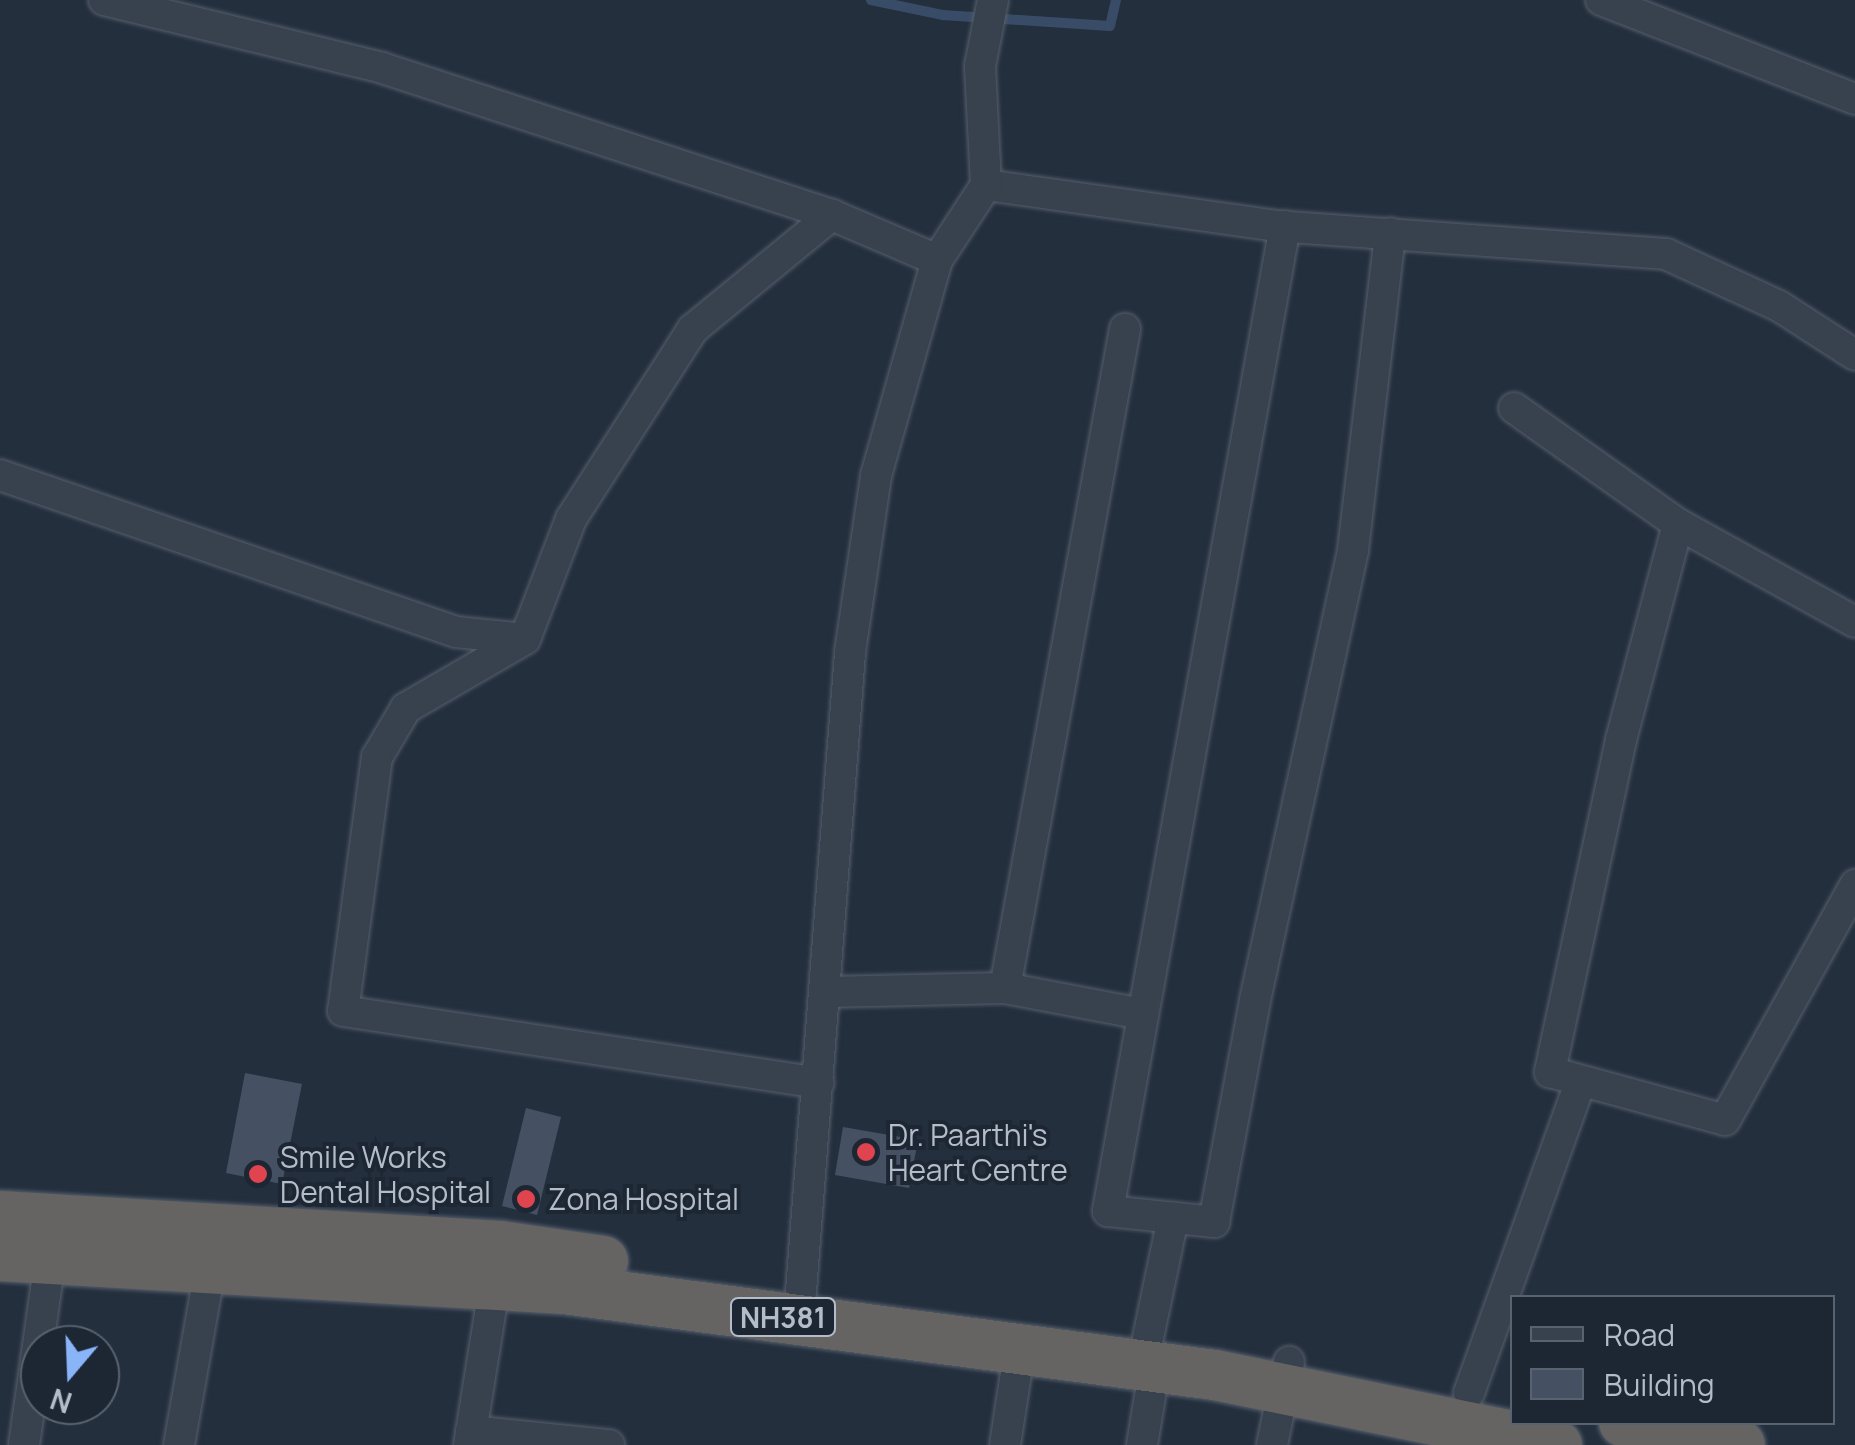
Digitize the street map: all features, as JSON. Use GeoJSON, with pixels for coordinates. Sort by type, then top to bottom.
{"type":"FeatureCollection","features":[{"type":"Feature","properties":{"kind":"highway","name":"NH381"},"geometry":{"type":"LineString","coordinates":[[0,1216],[801,1291],[1285,1375],[1491,1397]]}},
{"type":"Feature","properties":{"kind":"highway","name":"NH381"},"geometry":{"type":"LineString","coordinates":[[0,1256],[211,1264],[498,1264],[1020,1347],[1152,1352]]}},
{"type":"Feature","properties":{"kind":"highway","name":"NH381"},"geometry":{"type":"LineString","coordinates":[[1285,1375],[1557,1445]]}},
{"type":"Feature","properties":{"kind":"highway"},"geometry":{"type":"LineString","coordinates":[[1639,1425],[1740,1445]]}},
{"type":"Feature","properties":{"kind":"street"},"geometry":{"type":"LineString","coordinates":[[104,0],[382,68],[832,215],[938,260]]}},
{"type":"Feature","properties":{"kind":"street"},"geometry":{"type":"LineString","coordinates":[[801,1291],[827,992],[850,652],[876,476],[938,260],[986,185],[980,66],[993,0]]}},
{"type":"Feature","properties":{"kind":"street"},"geometry":{"type":"LineString","coordinates":[[1601,0],[1855,99]]}},
{"type":"Feature","properties":{"kind":"street"},"geometry":{"type":"LineString","coordinates":[[986,185],[1285,226],[1666,254],[1779,306],[1855,355]]}},
{"type":"Feature","properties":{"kind":"street"},"geometry":{"type":"LineString","coordinates":[[818,1083],[343,1011],[377,757],[406,708],[524,639],[571,519],[693,329],[832,215]]}},
{"type":"Feature","properties":{"kind":"street"},"geometry":{"type":"LineString","coordinates":[[1285,226],[1108,1211],[1214,1222],[1255,1000],[1353,550],[1390,233]]}},
{"type":"Feature","properties":{"kind":"street"},"geometry":{"type":"LineString","coordinates":[[1006,988],[1126,329]]}},
{"type":"Feature","properties":{"kind":"street"},"geometry":{"type":"LineString","coordinates":[[1514,408],[1678,524],[1855,622]]}},
{"type":"Feature","properties":{"kind":"street"},"geometry":{"type":"LineString","coordinates":[[0,475],[456,632],[524,639]]}},
{"type":"Feature","properties":{"kind":"street"},"geometry":{"type":"LineString","coordinates":[[1678,524],[1621,740],[1550,1072],[1725,1120],[1855,885]]}},
{"type":"Feature","properties":{"kind":"street"},"geometry":{"type":"LineString","coordinates":[[827,992],[1006,988],[1141,1014]]}},
{"type":"Feature","properties":{"kind":"street"},"geometry":{"type":"LineString","coordinates":[[1520,1295],[1581,1080]]}},
{"type":"Feature","properties":{"kind":"street"},"geometry":{"type":"LineString","coordinates":[[1142,1445],[1173,1218]]}},
{"type":"Feature","properties":{"kind":"street"},"geometry":{"type":"LineString","coordinates":[[24,1445],[50,1260]]}},
{"type":"Feature","properties":{"kind":"street"},"geometry":{"type":"LineString","coordinates":[[179,1445],[211,1264]]}},
{"type":"Feature","properties":{"kind":"street"},"geometry":{"type":"LineString","coordinates":[[498,1264],[470,1438],[609,1445]]}},
{"type":"Feature","properties":{"kind":"street"},"geometry":{"type":"LineString","coordinates":[[1491,1397],[1510,1330]]}},
{"type":"Feature","properties":{"kind":"street"},"geometry":{"type":"LineString","coordinates":[[1005,1445],[1020,1347]]}},
{"type":"Feature","properties":{"kind":"street"},"geometry":{"type":"LineString","coordinates":[[1272,1445],[1285,1375]]}},
{"type":"Feature","properties":{"kind":"building"},"geometry":{"type":"Polygon","coordinates":[[[245,1073],[302,1084],[282,1184],[226,1173],[245,1073]]]}},
{"type":"Feature","properties":{"kind":"building"},"geometry":{"type":"Polygon","coordinates":[[[526,1108],[561,1117],[537,1215],[502,1206],[526,1108]]]}},
{"type":"Feature","properties":{"kind":"building"},"geometry":{"type":"Polygon","coordinates":[[[843,1127],[918,1140],[909,1188],[835,1175],[843,1127]]]}},
{"type":"Feature","properties":{"kind":"waterway"},"geometry":{"type":"LineString","coordinates":[[871,0],[943,15],[1110,26],[1116,0]]}},
{"type":"Feature","properties":{"kind":"place","name":"Dr. Paarthi's Heart Centre"},"geometry":{"type":"Point","coordinates":[866,1152]}},
{"type":"Feature","properties":{"kind":"place","name":"Smile Works Dental Hospital"},"geometry":{"type":"Point","coordinates":[258,1174]}},
{"type":"Feature","properties":{"kind":"place","name":"Zona Hospital"},"geometry":{"type":"Point","coordinates":[526,1199]}}]}
